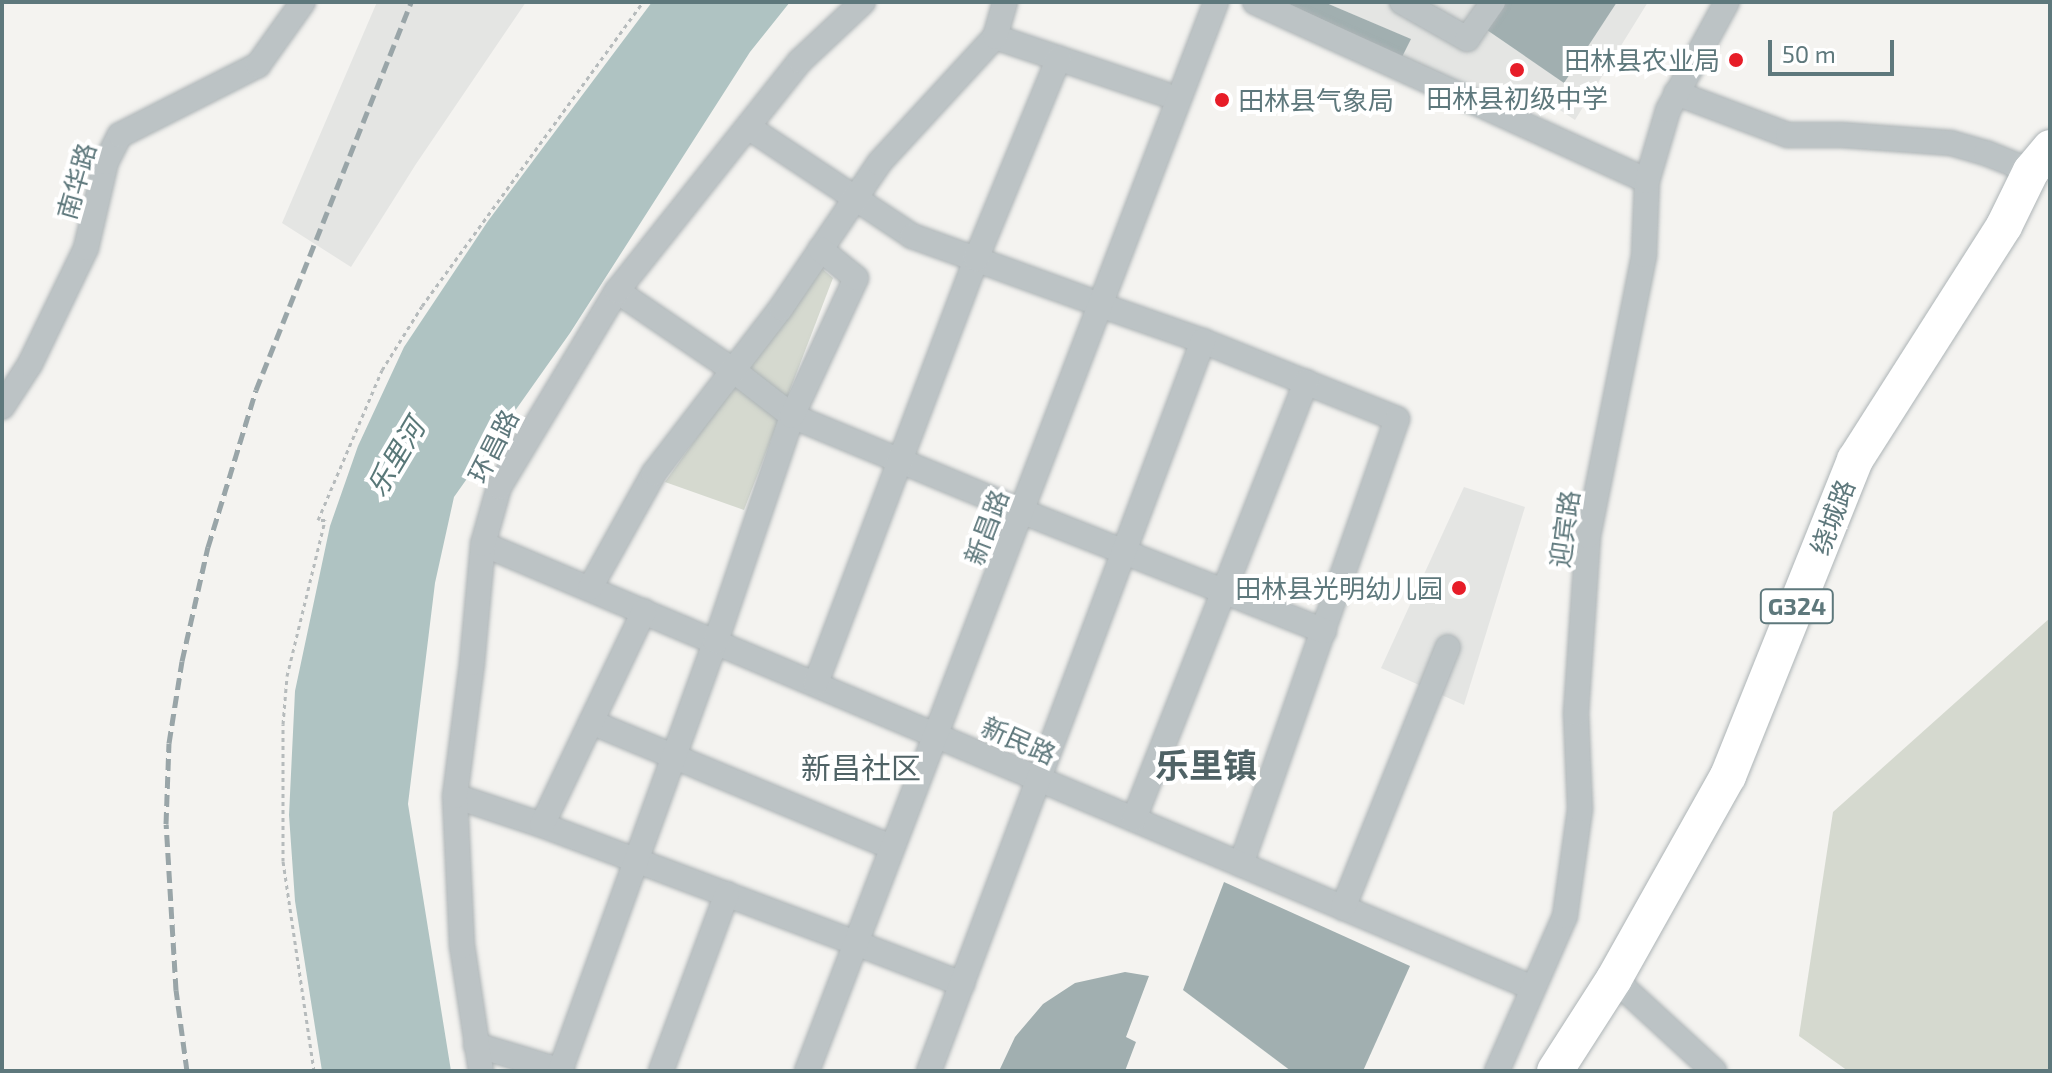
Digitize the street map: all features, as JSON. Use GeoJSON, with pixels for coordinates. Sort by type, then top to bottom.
{"type":"FeatureCollection","features":[{"type":"Feature","properties":{"kind":"highway","name":"绕城路"},"geometry":{"type":"LineString","coordinates":[[1555,1071],[1614,979],[1728,776],[1855,460],[2004,226],[2040,160]]}},
{"type":"Feature","properties":{"kind":"street","name":"南华路"},"geometry":{"type":"LineString","coordinates":[[2,407],[30,364],[86,248],[111,147],[120,135],[258,65],[303,2]]}},
{"type":"Feature","properties":{"kind":"street","name":"环昌路"},"geometry":{"type":"LineString","coordinates":[[481,1071],[462,946],[455,796],[483,544],[499,487],[617,291],[800,61],[863,2]]}},
{"type":"Feature","properties":{"kind":"street"},"geometry":{"type":"LineString","coordinates":[[590,588],[654,473],[733,370],[879,163],[995,37],[1005,2]]}},
{"type":"Feature","properties":{"kind":"street","name":"新昌路"},"geometry":{"type":"LineString","coordinates":[[1093,302],[1199,2]]}},
{"type":"Feature","properties":{"kind":"street","name":"新昌路"},"geometry":{"type":"LineString","coordinates":[[791,1071],[849,941],[1093,302],[1216,2]]}},
{"type":"Feature","properties":{"kind":"street"},"geometry":{"type":"LineString","coordinates":[[1255,2],[1647,181]]}},
{"type":"Feature","properties":{"kind":"street"},"geometry":{"type":"LineString","coordinates":[[1402,2],[1467,39],[1493,2]]}},
{"type":"Feature","properties":{"kind":"street","name":"迎宾路"},"geometry":{"type":"LineString","coordinates":[[1497,1071],[1565,916],[1580,809],[1576,713],[1588,536],[1644,255],[1647,181],[1676,93],[1727,2]]}},
{"type":"Feature","properties":{"kind":"street"},"geometry":{"type":"LineString","coordinates":[[995,37],[1164,94]]}},
{"type":"Feature","properties":{"kind":"street"},"geometry":{"type":"LineString","coordinates":[[816,683],[976,259],[1059,58]]}},
{"type":"Feature","properties":{"kind":"street"},"geometry":{"type":"LineString","coordinates":[[1676,93],[1788,135],[1842,135],[1951,143],[2040,160]]}},
{"type":"Feature","properties":{"kind":"street"},"geometry":{"type":"LineString","coordinates":[[748,127],[912,236],[1203,341],[1397,419],[1241,865]]}},
{"type":"Feature","properties":{"kind":"street"},"geometry":{"type":"LineString","coordinates":[[476,1045],[560,1071],[716,641],[792,416],[856,278],[820,249]]}},
{"type":"Feature","properties":{"kind":"street"},"geometry":{"type":"LineString","coordinates":[[617,291],[733,370],[792,416],[1124,553],[1324,631]]}},
{"type":"Feature","properties":{"kind":"street"},"geometry":{"type":"LineString","coordinates":[[929,1071],[1203,341]]}},
{"type":"Feature","properties":{"kind":"street"},"geometry":{"type":"LineString","coordinates":[[1134,819],[1221,591],[1306,382]]}},
{"type":"Feature","properties":{"kind":"street","name":"新民路"},"geometry":{"type":"LineString","coordinates":[[483,544],[1533,988]]}},
{"type":"Feature","properties":{"kind":"street"},"geometry":{"type":"LineString","coordinates":[[542,825],[644,611]]}},
{"type":"Feature","properties":{"kind":"street"},"geometry":{"type":"LineString","coordinates":[[1343,908],[1448,647]]}},
{"type":"Feature","properties":{"kind":"street"},"geometry":{"type":"LineString","coordinates":[[591,722],[879,842]]}},
{"type":"Feature","properties":{"kind":"street","name":"新昌路"},"geometry":{"type":"LineString","coordinates":[[807,1071],[879,842],[929,731]]}},
{"type":"Feature","properties":{"kind":"street"},"geometry":{"type":"LineString","coordinates":[[455,796],[542,825],[962,984]]}},
{"type":"Feature","properties":{"kind":"street"},"geometry":{"type":"LineString","coordinates":[[661,1071],[727,894]]}},
{"type":"Feature","properties":{"kind":"street"},"geometry":{"type":"LineString","coordinates":[[1614,979],[1714,1071]]}},
{"type":"Feature","properties":{"kind":"path"},"geometry":{"type":"LineString","coordinates":[[314,1071],[283,861],[283,724],[287,676],[325,520],[318,520],[382,370],[422,306],[643,2]]}},
{"type":"Feature","properties":{"kind":"shaded area"},"geometry":{"type":"Polygon","coordinates":[[[377,2],[526,2],[416,164],[351,267],[282,223],[377,2]]]}},
{"type":"Feature","properties":{"kind":"shaded area","name":"田林县初级中学"},"geometry":{"type":"Polygon","coordinates":[[[1324,2],[1648,2],[1575,120],[1520,84],[1503,109],[1402,57],[1410,39],[1324,2]]]}},
{"type":"Feature","properties":{"kind":"shaded area"},"geometry":{"type":"Polygon","coordinates":[[[819,266],[833,278],[744,510],[665,482],[819,266]]]}},
{"type":"Feature","properties":{"kind":"shaded area","name":"田林县光明幼儿园"},"geometry":{"type":"Polygon","coordinates":[[[1464,487],[1525,507],[1464,705],[1381,668],[1464,487]]]}},
{"type":"Feature","properties":{"kind":"shaded area"},"geometry":{"type":"Polygon","coordinates":[[[2050,618],[2050,1071],[1848,1071],[1799,1036],[1833,812],[2050,618]]]}},
{"type":"Feature","properties":{"kind":"water","name":"乐里河"},"geometry":{"type":"Polygon","coordinates":[[[652,2],[790,2],[750,52],[570,333],[454,497],[435,583],[408,804],[451,1071],[322,1071],[295,901],[289,815],[295,691],[330,526],[358,446],[404,347],[488,221],[652,2]]]}},
{"type":"Feature","properties":{"kind":"building"},"geometry":{"type":"Polygon","coordinates":[[[1285,2],[1324,2],[1411,39],[1402,57],[1285,2]]]}},
{"type":"Feature","properties":{"kind":"building"},"geometry":{"type":"Polygon","coordinates":[[[1506,2],[1617,2],[1564,83],[1487,30],[1506,2]]]}},
{"type":"Feature","properties":{"kind":"building"},"geometry":{"type":"Polygon","coordinates":[[[1224,882],[1410,966],[1363,1071],[1291,1071],[1183,990],[1224,882]]]}},
{"type":"Feature","properties":{"kind":"building"},"geometry":{"type":"Polygon","coordinates":[[[1125,972],[1149,976],[1126,1037],[1136,1042],[1125,1071],[999,1071],[1015,1037],[1043,1004],[1075,983],[1125,972]]]}},
{"type":"Feature","properties":{"kind":"railway"},"geometry":{"type":"LineString","coordinates":[[187,1071],[176,990],[166,824],[169,743],[182,661],[208,547],[256,390],[411,2]]}},
{"type":"Feature","properties":{"kind":"place","name":"田林县农业局"},"geometry":{"type":"Point","coordinates":[1736,60]}},
{"type":"Feature","properties":{"kind":"place","name":"田林县初级中学"},"geometry":{"type":"Point","coordinates":[1517,70]}},
{"type":"Feature","properties":{"kind":"place","name":"田林县气象局"},"geometry":{"type":"Point","coordinates":[1222,100]}},
{"type":"Feature","properties":{"kind":"place","name":"田林县光明幼儿园"},"geometry":{"type":"Point","coordinates":[1459,588]}},
{"type":"Feature","properties":{"kind":"district","name":"乐里镇"},"geometry":{"type":"Point","coordinates":[1206,765]}},
{"type":"Feature","properties":{"kind":"district","name":"新昌社区"},"geometry":{"type":"Point","coordinates":[861,767]}}]}
